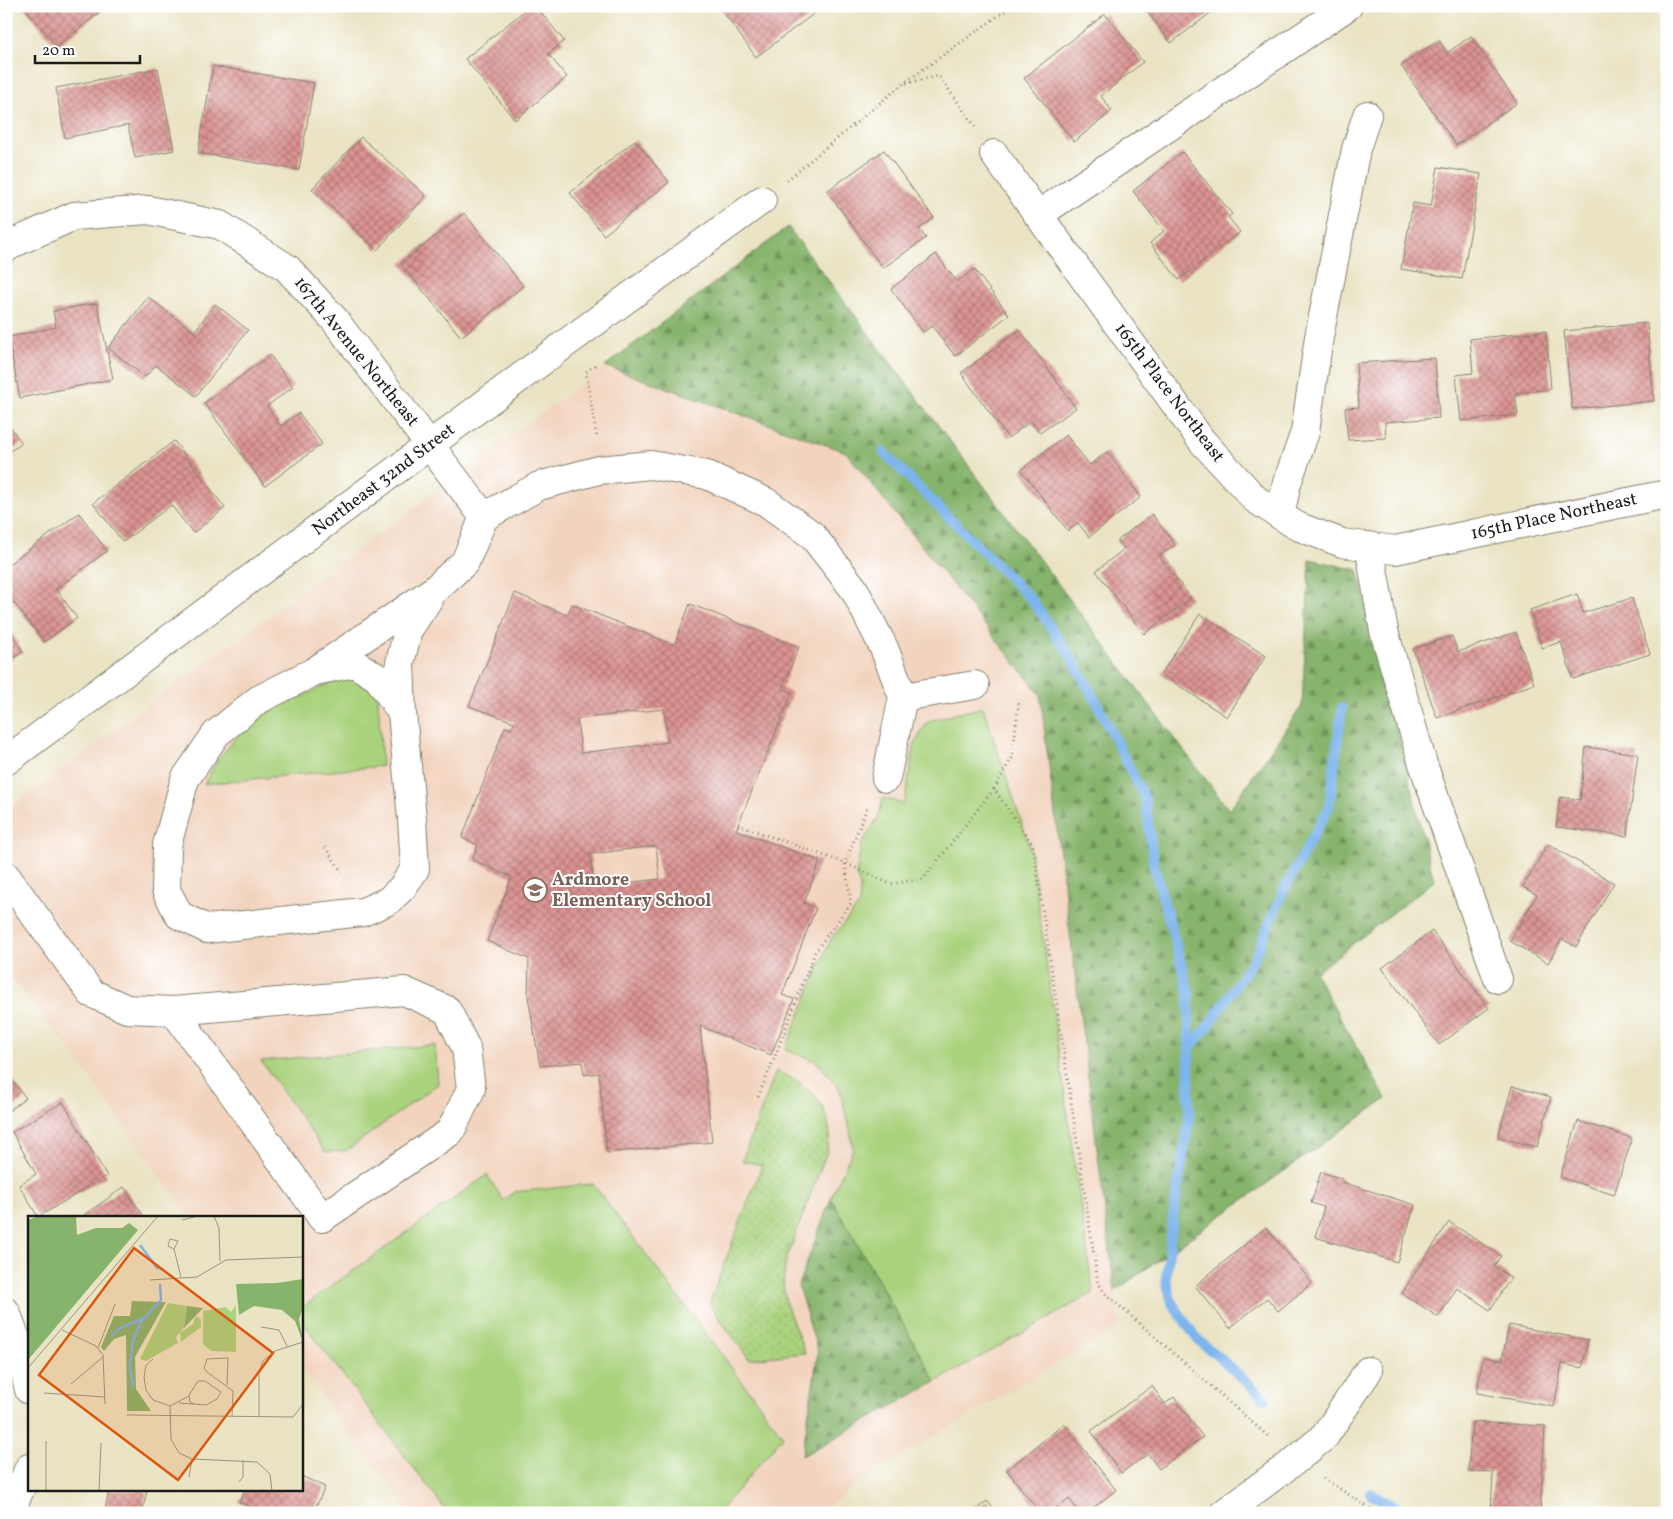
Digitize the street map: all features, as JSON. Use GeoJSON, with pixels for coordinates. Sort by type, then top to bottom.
{"type":"FeatureCollection","features":[{"type":"Feature","properties":{"kind":"street"},"geometry":{"type":"LineString","coordinates":[[1038,215],[1348,6]]}},
{"type":"Feature","properties":{"kind":"street"},"geometry":{"type":"LineString","coordinates":[[1280,515],[1287,483],[1305,432],[1319,337],[1356,149],[1367,115]]}},
{"type":"Feature","properties":{"kind":"street","name":"165th Place Northeast"},"geometry":{"type":"LineString","coordinates":[[994,154],[1202,441],[1255,499],[1297,526],[1342,543],[1395,550],[1667,494]]}},
{"type":"Feature","properties":{"kind":"street","name":"Northeast 32nd Street"},"geometry":{"type":"LineString","coordinates":[[6,761],[762,200]]}},
{"type":"Feature","properties":{"kind":"street","name":"167th Avenue Northeast"},"geometry":{"type":"LineString","coordinates":[[9,238],[74,216],[148,210],[220,225],[287,268],[334,319],[484,517]]}},
{"type":"Feature","properties":{"kind":"street"},"geometry":{"type":"LineString","coordinates":[[434,590],[408,630],[400,663],[402,713],[415,869],[402,888],[388,901],[363,912],[207,929],[179,916],[166,890],[167,845],[185,778],[216,734],[258,700],[315,671],[434,590],[465,562],[484,517],[540,486],[600,470],[651,464],[707,475],[766,502],[812,535],[854,589],[884,648],[903,697],[886,778]]}},
{"type":"Feature","properties":{"kind":"street"},"geometry":{"type":"LineString","coordinates":[[1369,546],[1384,631],[1420,755],[1498,980]]}},
{"type":"Feature","properties":{"kind":"street"},"geometry":{"type":"LineString","coordinates":[[315,671],[354,662],[378,678],[402,713]]}},
{"type":"Feature","properties":{"kind":"street"},"geometry":{"type":"LineString","coordinates":[[903,697],[975,685]]}},
{"type":"Feature","properties":{"kind":"street"},"geometry":{"type":"LineString","coordinates":[[6,876],[91,993],[127,1009],[174,1010],[404,991],[447,1010],[466,1048],[471,1089],[450,1132],[322,1218],[174,1010]]}},
{"type":"Feature","properties":{"kind":"street"},"geometry":{"type":"LineString","coordinates":[[6,1312],[19,1346],[28,1386]]}},
{"type":"Feature","properties":{"kind":"street"},"geometry":{"type":"LineString","coordinates":[[1224,1513],[1296,1460],[1325,1436],[1368,1371]]}},
{"type":"Feature","properties":{"kind":"street"},"geometry":{"type":"LineString","coordinates":[[10,1513],[28,1470]]}},
{"type":"Feature","properties":{"kind":"path"},"geometry":{"type":"LineString","coordinates":[[788,178],[904,83],[1012,6]]}},
{"type":"Feature","properties":{"kind":"path"},"geometry":{"type":"LineString","coordinates":[[904,83],[940,76],[994,154]]}},
{"type":"Feature","properties":{"kind":"path"},"geometry":{"type":"LineString","coordinates":[[590,399],[594,424]]}},
{"type":"Feature","properties":{"kind":"path"},"geometry":{"type":"LineString","coordinates":[[738,825],[845,863],[890,884],[923,879],[994,789],[1012,758],[1019,702]]}},
{"type":"Feature","properties":{"kind":"path"},"geometry":{"type":"LineString","coordinates":[[758,1096],[815,952],[851,903],[845,863],[873,792],[886,778]]}},
{"type":"Feature","properties":{"kind":"path"},"geometry":{"type":"LineString","coordinates":[[994,789],[1033,845],[1098,1282],[1106,1294],[1296,1460],[1313,1473],[1377,1513]]}},
{"type":"Feature","properties":{"kind":"path"},"geometry":{"type":"LineString","coordinates":[[325,847],[342,872]]}},
{"type":"Feature","properties":{"kind":"shaded area","name":"Ardmore Elementary School"},"geometry":{"type":"Polygon","coordinates":[[[605,366],[846,452],[1040,694],[1120,1326],[874,1472],[820,1513],[411,1513],[302,1369],[302,1216],[189,1216],[69,1049],[6,970],[6,811],[605,366]]]}},
{"type":"Feature","properties":{"kind":"green space"},"geometry":{"type":"Polygon","coordinates":[[[788,227],[1229,810],[1302,706],[1310,559],[1358,570],[1434,881],[1315,973],[1386,1099],[1115,1291],[1040,694],[846,452],[605,366],[788,227]]]}},
{"type":"Feature","properties":{"kind":"green space"},"geometry":{"type":"Polygon","coordinates":[[[346,676],[365,681],[378,697],[382,766],[204,784],[219,758],[241,731],[261,715],[346,676]]]}},
{"type":"Feature","properties":{"kind":"green space"},"geometry":{"type":"Polygon","coordinates":[[[983,707],[1030,848],[1093,1293],[936,1382],[831,1198],[853,1149],[839,1087],[816,1061],[785,1050],[831,939],[859,905],[860,886],[856,875],[861,845],[878,818],[883,798],[904,804],[915,743],[928,721],[983,707]]]}},
{"type":"Feature","properties":{"kind":"green space"},"geometry":{"type":"Polygon","coordinates":[[[435,1045],[438,1084],[346,1151],[325,1152],[261,1061],[435,1045]]]}},
{"type":"Feature","properties":{"kind":"green space"},"geometry":{"type":"Polygon","coordinates":[[[776,1071],[798,1081],[817,1098],[827,1116],[830,1135],[826,1154],[786,1260],[783,1283],[786,1304],[805,1353],[749,1359],[709,1304],[762,1165],[742,1161],[776,1071]]]}},
{"type":"Feature","properties":{"kind":"green space"},"geometry":{"type":"Polygon","coordinates":[[[487,1175],[503,1200],[514,1192],[593,1184],[783,1436],[718,1513],[448,1513],[302,1321],[302,1307],[487,1175]]]}},
{"type":"Feature","properties":{"kind":"green space"},"geometry":{"type":"Polygon","coordinates":[[[831,1198],[936,1382],[802,1456],[818,1352],[798,1286],[831,1198]]]}},
{"type":"Feature","properties":{"kind":"building"},"geometry":{"type":"Polygon","coordinates":[[[23,6],[107,6],[57,47],[23,6]]]}},
{"type":"Feature","properties":{"kind":"building"},"geometry":{"type":"Polygon","coordinates":[[[530,6],[536,6],[564,41],[548,54],[567,77],[515,120],[465,59],[530,6]]]}},
{"type":"Feature","properties":{"kind":"building"},"geometry":{"type":"Polygon","coordinates":[[[725,6],[824,6],[756,57],[721,9],[725,6]]]}},
{"type":"Feature","properties":{"kind":"building"},"geometry":{"type":"Polygon","coordinates":[[[1143,6],[1224,6],[1218,11],[1217,8],[1171,43],[1143,6]]]}},
{"type":"Feature","properties":{"kind":"building"},"geometry":{"type":"Polygon","coordinates":[[[1105,14],[1143,62],[1101,96],[1112,111],[1074,142],[1024,78],[1105,14]]]}},
{"type":"Feature","properties":{"kind":"building"},"geometry":{"type":"Polygon","coordinates":[[[1471,36],[1517,103],[1456,145],[1401,66],[1439,40],[1447,53],[1471,36]]]}},
{"type":"Feature","properties":{"kind":"building"},"geometry":{"type":"Polygon","coordinates":[[[213,66],[314,83],[299,170],[198,153],[213,66]]]}},
{"type":"Feature","properties":{"kind":"building"},"geometry":{"type":"Polygon","coordinates":[[[158,68],[174,150],[135,158],[128,125],[65,138],[56,88],[158,68]]]}},
{"type":"Feature","properties":{"kind":"building"},"geometry":{"type":"Polygon","coordinates":[[[361,137],[426,196],[377,250],[312,189],[361,137]]]}},
{"type":"Feature","properties":{"kind":"building"},"geometry":{"type":"Polygon","coordinates":[[[635,140],[669,182],[604,235],[570,193],[635,140]]]}},
{"type":"Feature","properties":{"kind":"building"},"geometry":{"type":"Polygon","coordinates":[[[884,150],[934,218],[919,229],[926,238],[883,268],[827,191],[884,150]]]}},
{"type":"Feature","properties":{"kind":"building"},"geometry":{"type":"Polygon","coordinates":[[[1182,152],[1232,214],[1228,217],[1240,232],[1179,280],[1150,243],[1164,231],[1133,191],[1182,152]]]}},
{"type":"Feature","properties":{"kind":"building"},"geometry":{"type":"Polygon","coordinates":[[[1438,167],[1481,174],[1462,279],[1401,269],[1413,203],[1431,206],[1438,167]]]}},
{"type":"Feature","properties":{"kind":"building"},"geometry":{"type":"Polygon","coordinates":[[[464,213],[523,286],[461,337],[401,264],[464,213]]]}},
{"type":"Feature","properties":{"kind":"building"},"geometry":{"type":"Polygon","coordinates":[[[936,254],[957,282],[974,269],[1009,315],[955,356],[932,326],[923,332],[891,289],[936,254]]]}},
{"type":"Feature","properties":{"kind":"building"},"geometry":{"type":"Polygon","coordinates":[[[148,297],[194,332],[215,304],[248,330],[196,396],[156,365],[145,377],[108,348],[148,297]]]}},
{"type":"Feature","properties":{"kind":"building"},"geometry":{"type":"Polygon","coordinates":[[[97,303],[113,379],[20,398],[8,337],[56,327],[53,311],[97,303]]]}},
{"type":"Feature","properties":{"kind":"building"},"geometry":{"type":"Polygon","coordinates":[[[1647,323],[1654,401],[1572,409],[1564,331],[1647,323]]]}},
{"type":"Feature","properties":{"kind":"building"},"geometry":{"type":"Polygon","coordinates":[[[1020,330],[1076,408],[1040,433],[1031,421],[1008,438],[961,373],[1020,330]]]}},
{"type":"Feature","properties":{"kind":"building"},"geometry":{"type":"Polygon","coordinates":[[[1546,331],[1551,389],[1515,393],[1518,415],[1461,421],[1456,375],[1473,373],[1470,339],[1546,331]]]}},
{"type":"Feature","properties":{"kind":"building"},"geometry":{"type":"Polygon","coordinates":[[[270,355],[293,387],[267,406],[281,426],[299,413],[322,444],[265,486],[204,403],[270,355]]]}},
{"type":"Feature","properties":{"kind":"building"},"geometry":{"type":"Polygon","coordinates":[[[1435,358],[1439,418],[1385,422],[1386,438],[1348,440],[1345,408],[1359,407],[1356,363],[1435,358]]]}},
{"type":"Feature","properties":{"kind":"building"},"geometry":{"type":"Polygon","coordinates":[[[6,421],[22,443],[6,454],[6,421]]]}},
{"type":"Feature","properties":{"kind":"building"},"geometry":{"type":"Polygon","coordinates":[[[1066,435],[1090,465],[1107,452],[1141,497],[1089,537],[1078,523],[1068,531],[1021,470],[1066,435]]]}},
{"type":"Feature","properties":{"kind":"building"},"geometry":{"type":"Polygon","coordinates":[[[174,441],[225,508],[193,533],[171,505],[123,542],[93,503],[174,441]]]}},
{"type":"Feature","properties":{"kind":"building"},"geometry":{"type":"Polygon","coordinates":[[[79,513],[107,551],[56,589],[77,618],[44,642],[6,592],[6,566],[79,513]]]}},
{"type":"Feature","properties":{"kind":"building"},"geometry":{"type":"Polygon","coordinates":[[[1152,514],[1175,545],[1159,556],[1191,598],[1144,634],[1096,571],[1124,549],[1117,541],[1152,514]]]}},
{"type":"Feature","properties":{"kind":"building"},"geometry":{"type":"Polygon","coordinates":[[[515,593],[567,615],[572,604],[674,645],[690,604],[799,647],[782,688],[792,693],[736,830],[820,861],[804,903],[816,908],[782,995],[794,999],[771,1055],[700,1026],[712,1142],[607,1153],[599,1073],[584,1075],[582,1062],[540,1066],[528,996],[529,959],[487,941],[512,877],[472,860],[478,845],[462,838],[505,727],[511,729],[514,722],[469,706],[515,593]],[[664,709],[577,719],[581,753],[668,742],[664,709]],[[656,846],[590,854],[594,887],[660,879],[656,846]]]}},
{"type":"Feature","properties":{"kind":"building"},"geometry":{"type":"Polygon","coordinates":[[[1577,594],[1583,613],[1632,598],[1650,654],[1573,679],[1561,642],[1542,648],[1530,610],[1577,594]]]}},
{"type":"Feature","properties":{"kind":"building"},"geometry":{"type":"Polygon","coordinates":[[[1200,614],[1266,656],[1227,717],[1161,674],[1200,614]]]}},
{"type":"Feature","properties":{"kind":"building"},"geometry":{"type":"Polygon","coordinates":[[[6,623],[23,652],[6,662],[6,623]]]}},
{"type":"Feature","properties":{"kind":"building"},"geometry":{"type":"Polygon","coordinates":[[[1516,632],[1534,684],[1437,718],[1413,649],[1452,636],[1458,652],[1516,632]]]}},
{"type":"Feature","properties":{"kind":"building"},"geometry":{"type":"Polygon","coordinates":[[[1586,747],[1638,754],[1627,836],[1556,827],[1560,797],[1580,800],[1586,747]]]}},
{"type":"Feature","properties":{"kind":"building"},"geometry":{"type":"Polygon","coordinates":[[[1548,844],[1614,883],[1576,947],[1562,939],[1548,963],[1510,941],[1537,895],[1523,887],[1548,844]]]}},
{"type":"Feature","properties":{"kind":"building"},"geometry":{"type":"Polygon","coordinates":[[[1432,931],[1489,1008],[1439,1045],[1382,968],[1432,931]]]}},
{"type":"Feature","properties":{"kind":"building"},"geometry":{"type":"Polygon","coordinates":[[[6,1073],[26,1098],[6,1113],[6,1073]]]}},
{"type":"Feature","properties":{"kind":"building"},"geometry":{"type":"Polygon","coordinates":[[[1512,1086],[1551,1097],[1537,1147],[1498,1137],[1512,1086]]]}},
{"type":"Feature","properties":{"kind":"building"},"geometry":{"type":"Polygon","coordinates":[[[63,1102],[107,1176],[37,1216],[19,1185],[36,1174],[12,1132],[63,1102]]]}},
{"type":"Feature","properties":{"kind":"building"},"geometry":{"type":"Polygon","coordinates":[[[1578,1121],[1632,1138],[1614,1195],[1560,1177],[1578,1121]]]}},
{"type":"Feature","properties":{"kind":"building"},"geometry":{"type":"Polygon","coordinates":[[[1321,1172],[1343,1179],[1342,1182],[1415,1205],[1397,1262],[1315,1237],[1324,1207],[1311,1203],[1321,1172]]]}},
{"type":"Feature","properties":{"kind":"building"},"geometry":{"type":"Polygon","coordinates":[[[124,1187],[144,1216],[83,1216],[124,1187]]]}},
{"type":"Feature","properties":{"kind":"building"},"geometry":{"type":"Polygon","coordinates":[[[1449,1222],[1501,1256],[1494,1266],[1511,1278],[1490,1310],[1457,1288],[1438,1317],[1402,1293],[1449,1222]]]}},
{"type":"Feature","properties":{"kind":"building"},"geometry":{"type":"Polygon","coordinates":[[[1266,1227],[1312,1283],[1278,1311],[1267,1298],[1230,1328],[1195,1286],[1266,1227]]]}},
{"type":"Feature","properties":{"kind":"building"},"geometry":{"type":"Polygon","coordinates":[[[1509,1325],[1588,1340],[1582,1368],[1562,1364],[1554,1407],[1477,1393],[1483,1357],[1502,1360],[1509,1325]]]}},
{"type":"Feature","properties":{"kind":"building"},"geometry":{"type":"Polygon","coordinates":[[[1152,1386],[1165,1404],[1174,1397],[1203,1437],[1159,1469],[1148,1454],[1121,1473],[1091,1431],[1152,1386]]]}},
{"type":"Feature","properties":{"kind":"building"},"geometry":{"type":"Polygon","coordinates":[[[1472,1422],[1545,1426],[1540,1513],[1491,1513],[1493,1472],[1468,1471],[1472,1422]]]}},
{"type":"Feature","properties":{"kind":"building"},"geometry":{"type":"Polygon","coordinates":[[[1064,1424],[1116,1490],[1087,1513],[1080,1513],[1069,1499],[1051,1513],[1040,1513],[1007,1470],[1064,1424]]]}},
{"type":"Feature","properties":{"kind":"building"},"geometry":{"type":"Polygon","coordinates":[[[302,1476],[325,1487],[313,1513],[263,1513],[239,1502],[244,1492],[302,1492],[302,1476]]]}},
{"type":"Feature","properties":{"kind":"building"},"geometry":{"type":"Polygon","coordinates":[[[109,1492],[147,1492],[142,1513],[122,1513],[105,1510],[109,1492]]]}},
{"type":"Feature","properties":{"kind":"building"},"geometry":{"type":"Polygon","coordinates":[[[987,1501],[997,1513],[972,1513],[987,1501]]]}},
{"type":"Feature","properties":{"kind":"waterway"},"geometry":{"type":"LineString","coordinates":[[883,452],[1031,599],[1071,657],[1098,705],[1145,799],[1154,866],[1189,992],[1189,1121],[1173,1217],[1166,1279],[1172,1303],[1197,1339],[1265,1399]]}},
{"type":"Feature","properties":{"kind":"waterway"},"geometry":{"type":"LineString","coordinates":[[1189,1049],[1209,1025],[1254,959],[1283,892],[1329,807],[1342,708]]}},
{"type":"Feature","properties":{"kind":"waterway"},"geometry":{"type":"LineString","coordinates":[[1370,1493],[1407,1513]]}},
{"type":"Feature","properties":{"kind":"place","name":"Ardmore Elementary School"},"geometry":{"type":"Point","coordinates":[535,890]}}]}
